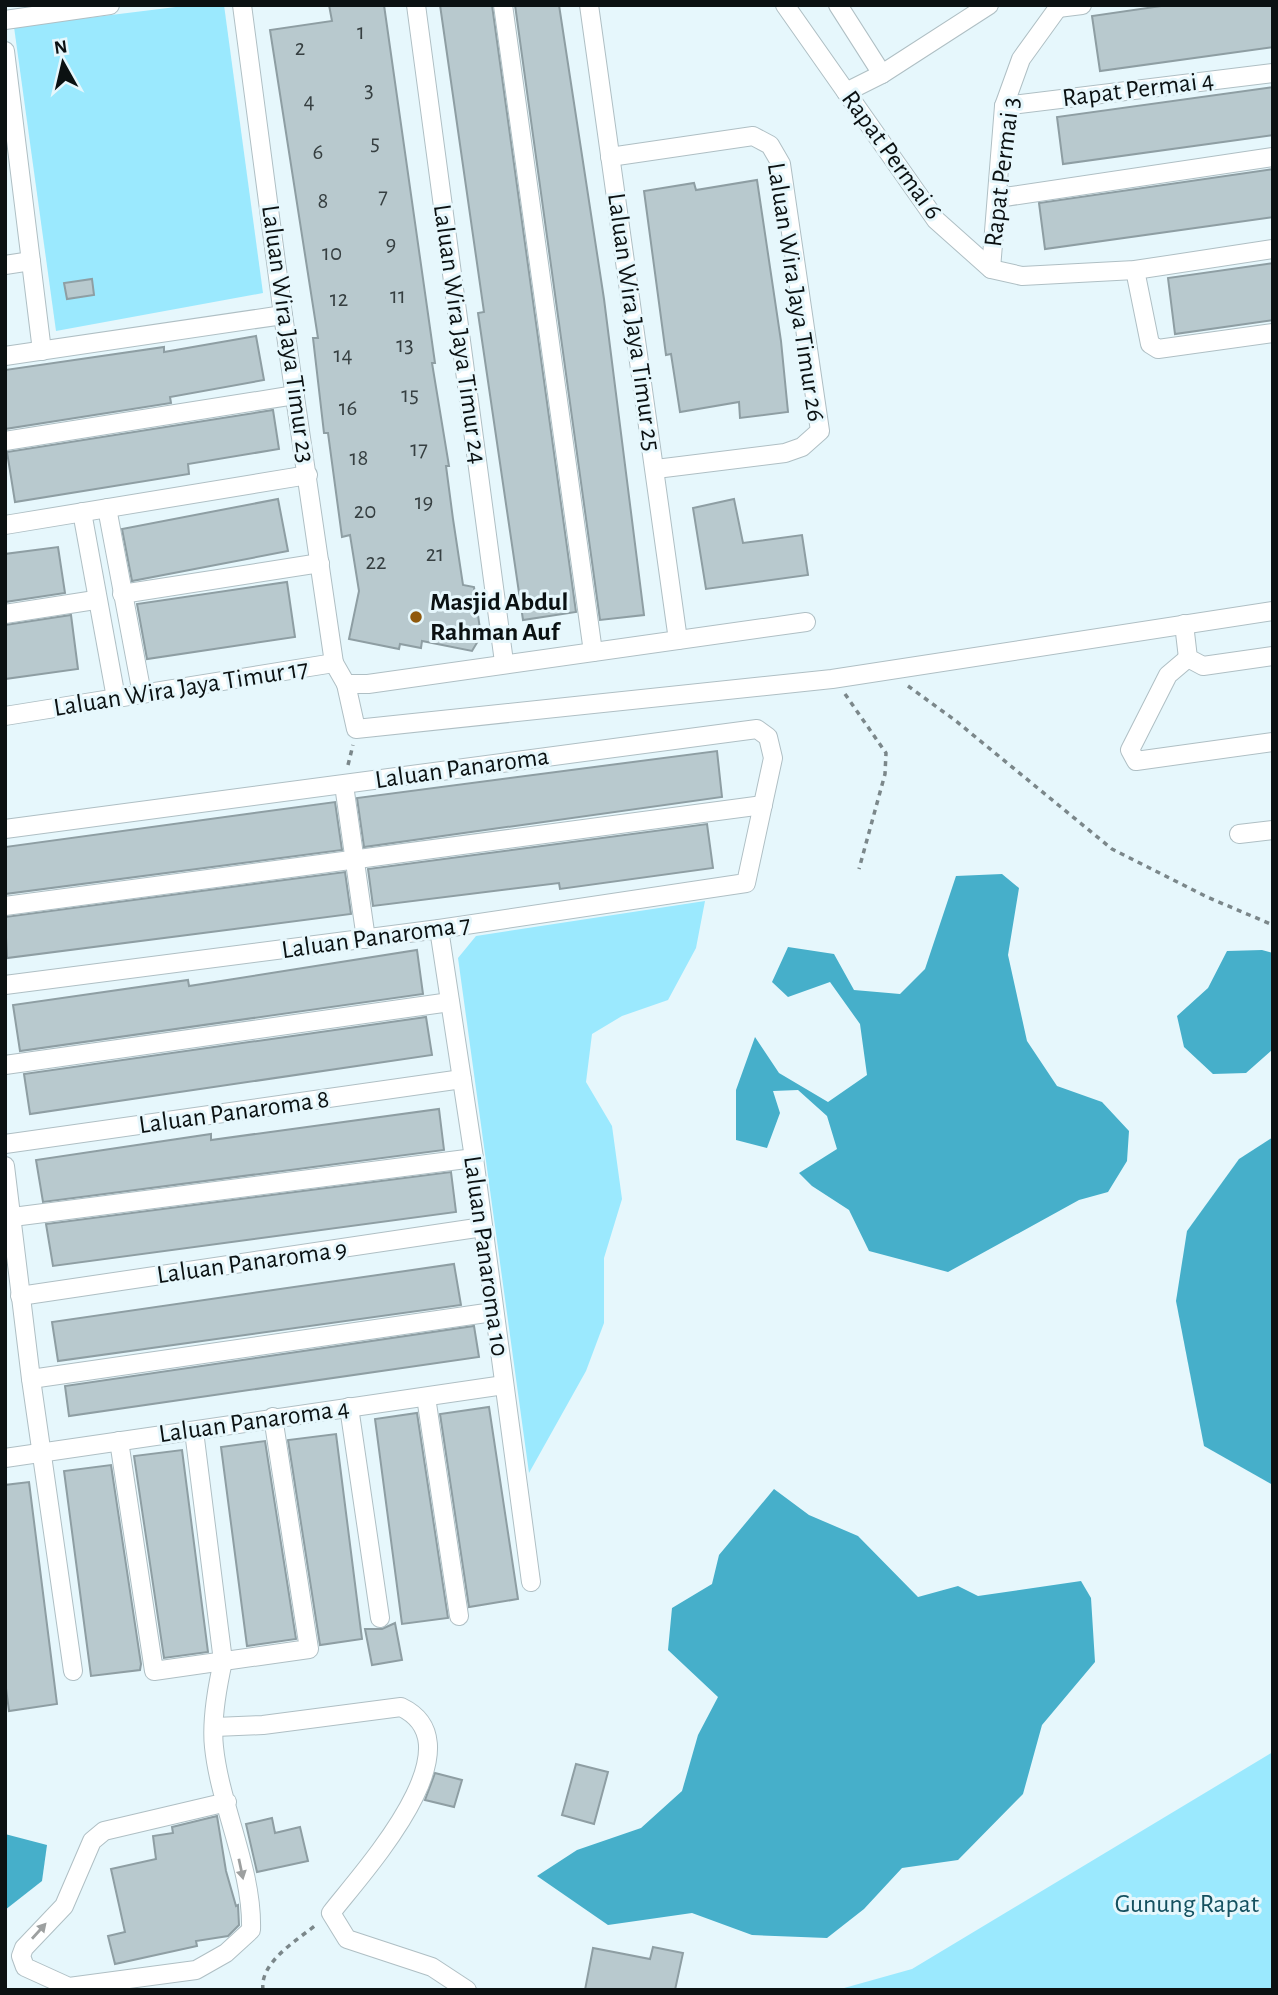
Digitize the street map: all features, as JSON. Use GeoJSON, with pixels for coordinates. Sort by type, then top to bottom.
{"type":"FeatureCollection","features":[{"type":"Feature","properties":{"kind":"street"},"geometry":{"type":"LineString","coordinates":[[5,20],[68,8],[110,5]]}},
{"type":"Feature","properties":{"kind":"street","name":"Laluan Wira Jaya Timur 23"},"geometry":{"type":"LineString","coordinates":[[242,5],[283,315],[334,663]]}},
{"type":"Feature","properties":{"kind":"street","name":"Laluan Wira Jaya Timur 24"},"geometry":{"type":"LineString","coordinates":[[416,5],[504,662]]}},
{"type":"Feature","properties":{"kind":"street"},"geometry":{"type":"LineString","coordinates":[[503,5],[593,652]]}},
{"type":"Feature","properties":{"kind":"street","name":"Laluan Wira Jaya Timur 25"},"geometry":{"type":"LineString","coordinates":[[589,5],[678,640]]}},
{"type":"Feature","properties":{"kind":"street","name":"Rapat Permai 6"},"geometry":{"type":"LineString","coordinates":[[785,5],[936,220],[990,269]]}},
{"type":"Feature","properties":{"kind":"street"},"geometry":{"type":"LineString","coordinates":[[838,5],[882,74]]}},
{"type":"Feature","properties":{"kind":"street"},"geometry":{"type":"LineString","coordinates":[[846,92],[882,74],[989,5]]}},
{"type":"Feature","properties":{"kind":"street"},"geometry":{"type":"LineString","coordinates":[[1059,7],[1082,5]]}},
{"type":"Feature","properties":{"kind":"street","name":"Rapat Permai 3"},"geometry":{"type":"LineString","coordinates":[[990,269],[1004,106],[1021,59],[1059,7]]}},
{"type":"Feature","properties":{"kind":"street"},"geometry":{"type":"LineString","coordinates":[[5,51],[12,170],[31,261],[42,351]]}},
{"type":"Feature","properties":{"kind":"street","name":"Rapat Permai 4"},"geometry":{"type":"LineString","coordinates":[[1004,106],[1273,72]]}},
{"type":"Feature","properties":{"kind":"street","name":"Laluan Wira Jaya Timur 26"},"geometry":{"type":"LineString","coordinates":[[610,157],[752,136],[770,145],[781,164],[820,431],[802,447],[785,453],[656,469]]}},
{"type":"Feature","properties":{"kind":"street"},"geometry":{"type":"LineString","coordinates":[[998,198],[1273,157]]}},
{"type":"Feature","properties":{"kind":"street"},"geometry":{"type":"LineString","coordinates":[[990,269],[1022,276],[1135,270],[1273,248]]}},
{"type":"Feature","properties":{"kind":"street"},"geometry":{"type":"LineString","coordinates":[[5,265],[31,261]]}},
{"type":"Feature","properties":{"kind":"street"},"geometry":{"type":"LineString","coordinates":[[1135,270],[1150,344],[1158,349],[1273,333]]}},
{"type":"Feature","properties":{"kind":"street"},"geometry":{"type":"LineString","coordinates":[[5,356],[283,315]]}},
{"type":"Feature","properties":{"kind":"street"},"geometry":{"type":"LineString","coordinates":[[5,441],[295,395]]}},
{"type":"Feature","properties":{"kind":"street"},"geometry":{"type":"LineString","coordinates":[[5,525],[308,475]]}},
{"type":"Feature","properties":{"kind":"street"},"geometry":{"type":"LineString","coordinates":[[107,508],[142,694]]}},
{"type":"Feature","properties":{"kind":"street"},"geometry":{"type":"LineString","coordinates":[[82,512],[95,600],[116,698]]}},
{"type":"Feature","properties":{"kind":"street"},"geometry":{"type":"LineString","coordinates":[[122,594],[320,563]]}},
{"type":"Feature","properties":{"kind":"street"},"geometry":{"type":"LineString","coordinates":[[5,614],[95,600]]}},
{"type":"Feature","properties":{"kind":"street"},"geometry":{"type":"LineString","coordinates":[[346,684],[356,729],[832,679],[1273,611]]}},
{"type":"Feature","properties":{"kind":"street","name":"Laluan Wira Jaya Timur 17"},"geometry":{"type":"LineString","coordinates":[[5,716],[334,663],[346,684],[368,684],[504,662],[806,622]]}},
{"type":"Feature","properties":{"kind":"street"},"geometry":{"type":"LineString","coordinates":[[1184,624],[1188,658]]}},
{"type":"Feature","properties":{"kind":"street"},"geometry":{"type":"LineString","coordinates":[[1188,658],[1203,666],[1273,656]]}},
{"type":"Feature","properties":{"kind":"street"},"geometry":{"type":"LineString","coordinates":[[1188,658],[1168,675],[1130,750],[1136,761],[1273,742]]}},
{"type":"Feature","properties":{"kind":"street","name":"Laluan Panaroma"},"geometry":{"type":"LineString","coordinates":[[5,829],[757,729],[768,737],[773,758],[746,883]]}},
{"type":"Feature","properties":{"kind":"street"},"geometry":{"type":"LineString","coordinates":[[344,785],[366,939]]}},
{"type":"Feature","properties":{"kind":"street"},"geometry":{"type":"LineString","coordinates":[[5,906],[764,805]]}},
{"type":"Feature","properties":{"kind":"street"},"geometry":{"type":"LineString","coordinates":[[1239,834],[1273,830]]}},
{"type":"Feature","properties":{"kind":"street","name":"Laluan Panaroma 7"},"geometry":{"type":"LineString","coordinates":[[5,985],[439,929],[746,883]]}},
{"type":"Feature","properties":{"kind":"street","name":"Laluan Panaroma 10"},"geometry":{"type":"LineString","coordinates":[[439,929],[474,1158],[531,1583]]}},
{"type":"Feature","properties":{"kind":"street"},"geometry":{"type":"LineString","coordinates":[[5,1065],[450,1002]]}},
{"type":"Feature","properties":{"kind":"street","name":"Laluan Panaroma 8"},"geometry":{"type":"LineString","coordinates":[[5,1144],[462,1079]]}},
{"type":"Feature","properties":{"kind":"street"},"geometry":{"type":"LineString","coordinates":[[8,1218],[474,1158]]}},
{"type":"Feature","properties":{"kind":"street"},"geometry":{"type":"LineString","coordinates":[[5,1166],[8,1218],[73,1671]]}},
{"type":"Feature","properties":{"kind":"street","name":"Laluan Panaroma 9"},"geometry":{"type":"LineString","coordinates":[[20,1296],[483,1227]]}},
{"type":"Feature","properties":{"kind":"street"},"geometry":{"type":"LineString","coordinates":[[31,1379],[493,1312]]}},
{"type":"Feature","properties":{"kind":"street","name":"Laluan Panaroma 4"},"geometry":{"type":"LineString","coordinates":[[5,1458],[504,1385]]}},
{"type":"Feature","properties":{"kind":"street"},"geometry":{"type":"LineString","coordinates":[[426,1397],[459,1616]]}},
{"type":"Feature","properties":{"kind":"street"},"geometry":{"type":"LineString","coordinates":[[349,1407],[380,1619]]}},
{"type":"Feature","properties":{"kind":"street"},"geometry":{"type":"LineString","coordinates":[[119,1441],[154,1671],[309,1649],[274,1417]]}},
{"type":"Feature","properties":{"kind":"street"},"geometry":{"type":"LineString","coordinates":[[194,1431],[223,1661],[214,1746],[227,1802],[251,1930],[226,1953],[196,1970],[83,1988],[69,1987],[25,1967],[21,1956],[24,1948],[64,1906],[92,1841],[104,1831],[122,1824],[227,1802]]}},
{"type":"Feature","properties":{"kind":"street"},"geometry":{"type":"LineString","coordinates":[[215,1727],[263,1725],[401,1707],[420,1720],[426,1729],[426,1745],[423,1780],[414,1803],[331,1913],[347,1939],[432,1967],[467,1990]]}},
{"type":"Feature","properties":{"kind":"path"},"geometry":{"type":"LineString","coordinates":[[887,671],[956,721],[1112,849],[1207,897],[1273,925]]}},
{"type":"Feature","properties":{"kind":"path"},"geometry":{"type":"LineString","coordinates":[[832,679],[872,729],[886,753],[885,774],[859,869]]}},
{"type":"Feature","properties":{"kind":"path"},"geometry":{"type":"LineString","coordinates":[[344,785],[356,729]]}},
{"type":"Feature","properties":{"kind":"path"},"geometry":{"type":"LineString","coordinates":[[263,1990],[262,1985],[270,1965],[331,1913]]}},
{"type":"Feature","properties":{"kind":"green space"},"geometry":{"type":"Polygon","coordinates":[[[192,5],[224,5],[263,293],[56,331],[14,27],[192,5]]]}},
{"type":"Feature","properties":{"kind":"green space"},"geometry":{"type":"Polygon","coordinates":[[[705,901],[696,948],[668,1000],[622,1016],[592,1034],[586,1082],[612,1126],[622,1199],[604,1258],[604,1323],[586,1371],[529,1473],[458,958],[476,936],[705,901]]]}},
{"type":"Feature","properties":{"kind":"green space","name":"Gunung Rapat"},"geometry":{"type":"Polygon","coordinates":[[[1273,1752],[1273,1990],[837,1990],[912,1969],[1273,1752]]]}},
{"type":"Feature","properties":{"kind":"shaded area"},"geometry":{"type":"Polygon","coordinates":[[[1002,874],[1019,888],[1008,955],[1027,1041],[1057,1086],[1102,1102],[1129,1131],[1127,1161],[1108,1192],[1079,1200],[948,1272],[869,1251],[849,1210],[812,1186],[799,1173],[837,1149],[827,1116],[798,1090],[773,1091],[780,1113],[767,1148],[736,1140],[736,1090],[755,1037],[779,1073],[828,1102],[867,1075],[860,1024],[830,982],[788,997],[772,982],[788,947],[834,954],[854,990],[900,994],[925,969],[956,876],[1002,874]]]}},
{"type":"Feature","properties":{"kind":"shaded area"},"geometry":{"type":"Polygon","coordinates":[[[1262,950],[1273,953],[1273,1049],[1246,1073],[1213,1074],[1184,1047],[1177,1016],[1208,988],[1227,951],[1262,950]]]}},
{"type":"Feature","properties":{"kind":"shaded area"},"geometry":{"type":"Polygon","coordinates":[[[1273,1137],[1273,1485],[1204,1446],[1176,1301],[1187,1231],[1239,1159],[1273,1137]]]}},
{"type":"Feature","properties":{"kind":"shaded area"},"geometry":{"type":"Polygon","coordinates":[[[774,1489],[809,1515],[858,1536],[918,1597],[958,1586],[978,1596],[1081,1581],[1091,1598],[1095,1662],[1042,1725],[1023,1794],[958,1860],[902,1868],[864,1909],[827,1938],[752,1935],[692,1913],[608,1925],[537,1876],[577,1850],[641,1828],[682,1791],[698,1735],[718,1697],[668,1650],[672,1608],[712,1584],[719,1555],[774,1489]]]}},
{"type":"Feature","properties":{"kind":"shaded area"},"geometry":{"type":"Polygon","coordinates":[[[5,1834],[47,1845],[42,1881],[5,1910],[5,1834]]]}},
{"type":"Feature","properties":{"kind":"building"},"geometry":{"type":"Polygon","coordinates":[[[329,5],[384,5],[435,363],[432,363],[449,466],[446,466],[463,585],[474,587],[481,636],[472,651],[422,641],[421,648],[400,644],[399,649],[349,639],[359,591],[350,535],[342,537],[328,433],[324,433],[313,338],[318,338],[270,30],[332,21],[329,5]]]}},
{"type":"Feature","properties":{"kind":"building"},"geometry":{"type":"Polygon","coordinates":[[[440,5],[492,5],[576,612],[523,620],[478,313],[484,312],[440,5]]]}},
{"type":"Feature","properties":{"kind":"building"},"geometry":{"type":"Polygon","coordinates":[[[515,5],[559,5],[604,299],[644,615],[600,620],[515,5]]]}},
{"type":"Feature","properties":{"kind":"building"},"geometry":{"type":"Polygon","coordinates":[[[1168,5],[1273,5],[1273,47],[1100,71],[1092,16],[1168,5]]]}},
{"type":"Feature","properties":{"kind":"building"},"geometry":{"type":"Polygon","coordinates":[[[1273,87],[1273,135],[1063,164],[1057,117],[1273,87]]]}},
{"type":"Feature","properties":{"kind":"building"},"geometry":{"type":"Polygon","coordinates":[[[1273,169],[1273,217],[1045,249],[1039,203],[1273,169]]]}},
{"type":"Feature","properties":{"kind":"building"},"geometry":{"type":"Polygon","coordinates":[[[757,180],[781,341],[788,412],[740,418],[739,402],[680,412],[671,354],[666,355],[644,191],[694,183],[696,190],[757,180]]]}},
{"type":"Feature","properties":{"kind":"building"},"geometry":{"type":"Polygon","coordinates":[[[1273,263],[1273,320],[1175,334],[1168,278],[1273,263]]]}},
{"type":"Feature","properties":{"kind":"building"},"geometry":{"type":"Polygon","coordinates":[[[92,279],[94,295],[67,299],[64,283],[92,279]]]}},
{"type":"Feature","properties":{"kind":"building"},"geometry":{"type":"Polygon","coordinates":[[[256,336],[264,380],[170,397],[171,403],[5,429],[5,370],[164,347],[164,352],[256,336]]]}},
{"type":"Feature","properties":{"kind":"building"},"geometry":{"type":"Polygon","coordinates":[[[273,410],[279,449],[188,464],[189,474],[15,502],[7,452],[273,410]]]}},
{"type":"Feature","properties":{"kind":"building"},"geometry":{"type":"Polygon","coordinates":[[[278,499],[288,551],[132,581],[122,529],[278,499]]]}},
{"type":"Feature","properties":{"kind":"building"},"geometry":{"type":"Polygon","coordinates":[[[734,499],[743,543],[802,535],[808,575],[706,589],[693,508],[734,499]]]}},
{"type":"Feature","properties":{"kind":"building"},"geometry":{"type":"Polygon","coordinates":[[[58,547],[65,593],[5,602],[5,554],[58,547]]]}},
{"type":"Feature","properties":{"kind":"building"},"geometry":{"type":"Polygon","coordinates":[[[287,582],[295,637],[147,659],[137,604],[287,582]]]}},
{"type":"Feature","properties":{"kind":"building"},"geometry":{"type":"Polygon","coordinates":[[[71,615],[78,669],[5,679],[5,625],[71,615]]]}},
{"type":"Feature","properties":{"kind":"building"},"geometry":{"type":"Polygon","coordinates":[[[717,751],[722,797],[364,847],[357,798],[717,751]]]}},
{"type":"Feature","properties":{"kind":"building"},"geometry":{"type":"Polygon","coordinates":[[[335,802],[342,850],[5,894],[5,847],[335,802]]]}},
{"type":"Feature","properties":{"kind":"building"},"geometry":{"type":"Polygon","coordinates":[[[707,824],[713,868],[560,889],[559,883],[373,906],[368,869],[707,824]]]}},
{"type":"Feature","properties":{"kind":"building"},"geometry":{"type":"Polygon","coordinates":[[[345,872],[351,914],[7,958],[5,917],[345,872]]]}},
{"type":"Feature","properties":{"kind":"building"},"geometry":{"type":"Polygon","coordinates":[[[417,950],[423,994],[20,1051],[13,1005],[188,980],[189,986],[417,950]]]}},
{"type":"Feature","properties":{"kind":"building"},"geometry":{"type":"Polygon","coordinates":[[[426,1017],[432,1055],[30,1114],[24,1074],[426,1017]]]}},
{"type":"Feature","properties":{"kind":"building"},"geometry":{"type":"Polygon","coordinates":[[[439,1109],[444,1150],[43,1202],[36,1160],[211,1134],[211,1140],[439,1109]]]}},
{"type":"Feature","properties":{"kind":"building"},"geometry":{"type":"Polygon","coordinates":[[[451,1172],[456,1212],[53,1266],[46,1224],[451,1172]]]}},
{"type":"Feature","properties":{"kind":"building"},"geometry":{"type":"Polygon","coordinates":[[[454,1264],[461,1305],[58,1361],[52,1322],[454,1264]]]}},
{"type":"Feature","properties":{"kind":"building"},"geometry":{"type":"Polygon","coordinates":[[[474,1326],[479,1357],[69,1416],[65,1386],[474,1326]]]}},
{"type":"Feature","properties":{"kind":"building"},"geometry":{"type":"Polygon","coordinates":[[[489,1407],[518,1599],[469,1607],[440,1414],[489,1407]]]}},
{"type":"Feature","properties":{"kind":"building"},"geometry":{"type":"Polygon","coordinates":[[[417,1413],[448,1618],[402,1624],[375,1419],[417,1413]]]}},
{"type":"Feature","properties":{"kind":"building"},"geometry":{"type":"Polygon","coordinates":[[[336,1434],[362,1639],[320,1645],[288,1440],[336,1434]]]}},
{"type":"Feature","properties":{"kind":"building"},"geometry":{"type":"Polygon","coordinates":[[[265,1441],[296,1639],[247,1646],[221,1447],[265,1441]]]}},
{"type":"Feature","properties":{"kind":"building"},"geometry":{"type":"Polygon","coordinates":[[[182,1450],[208,1652],[164,1658],[134,1456],[182,1450]]]}},
{"type":"Feature","properties":{"kind":"building"},"geometry":{"type":"Polygon","coordinates":[[[111,1465],[141,1664],[140,1670],[91,1676],[64,1471],[111,1465]]]}},
{"type":"Feature","properties":{"kind":"building"},"geometry":{"type":"Polygon","coordinates":[[[29,1482],[57,1704],[9,1711],[5,1681],[5,1485],[29,1482]]]}},
{"type":"Feature","properties":{"kind":"building"},"geometry":{"type":"Polygon","coordinates":[[[395,1623],[402,1660],[372,1665],[365,1629],[382,1629],[395,1623]]]}},
{"type":"Feature","properties":{"kind":"building"},"geometry":{"type":"Polygon","coordinates":[[[576,1764],[608,1772],[594,1824],[562,1815],[576,1764]]]}},
{"type":"Feature","properties":{"kind":"building"},"geometry":{"type":"Polygon","coordinates":[[[435,1773],[462,1780],[454,1807],[425,1800],[435,1773]]]}},
{"type":"Feature","properties":{"kind":"building"},"geometry":{"type":"Polygon","coordinates":[[[217,1816],[226,1871],[236,1906],[238,1905],[239,1925],[228,1936],[196,1941],[197,1946],[115,1964],[108,1936],[125,1932],[111,1869],[156,1859],[153,1836],[173,1833],[172,1827],[217,1816]]]}},
{"type":"Feature","properties":{"kind":"building"},"geometry":{"type":"Polygon","coordinates":[[[272,1818],[275,1833],[300,1827],[308,1861],[257,1872],[246,1824],[272,1818]]]}},
{"type":"Feature","properties":{"kind":"building"},"geometry":{"type":"Polygon","coordinates":[[[653,1947],[683,1953],[675,1990],[585,1990],[593,1948],[650,1959],[653,1947]]]}},
{"type":"Feature","properties":{"kind":"place","name":"Masjid Abdul Rahman Auf"},"geometry":{"type":"Point","coordinates":[416,617]}}]}
